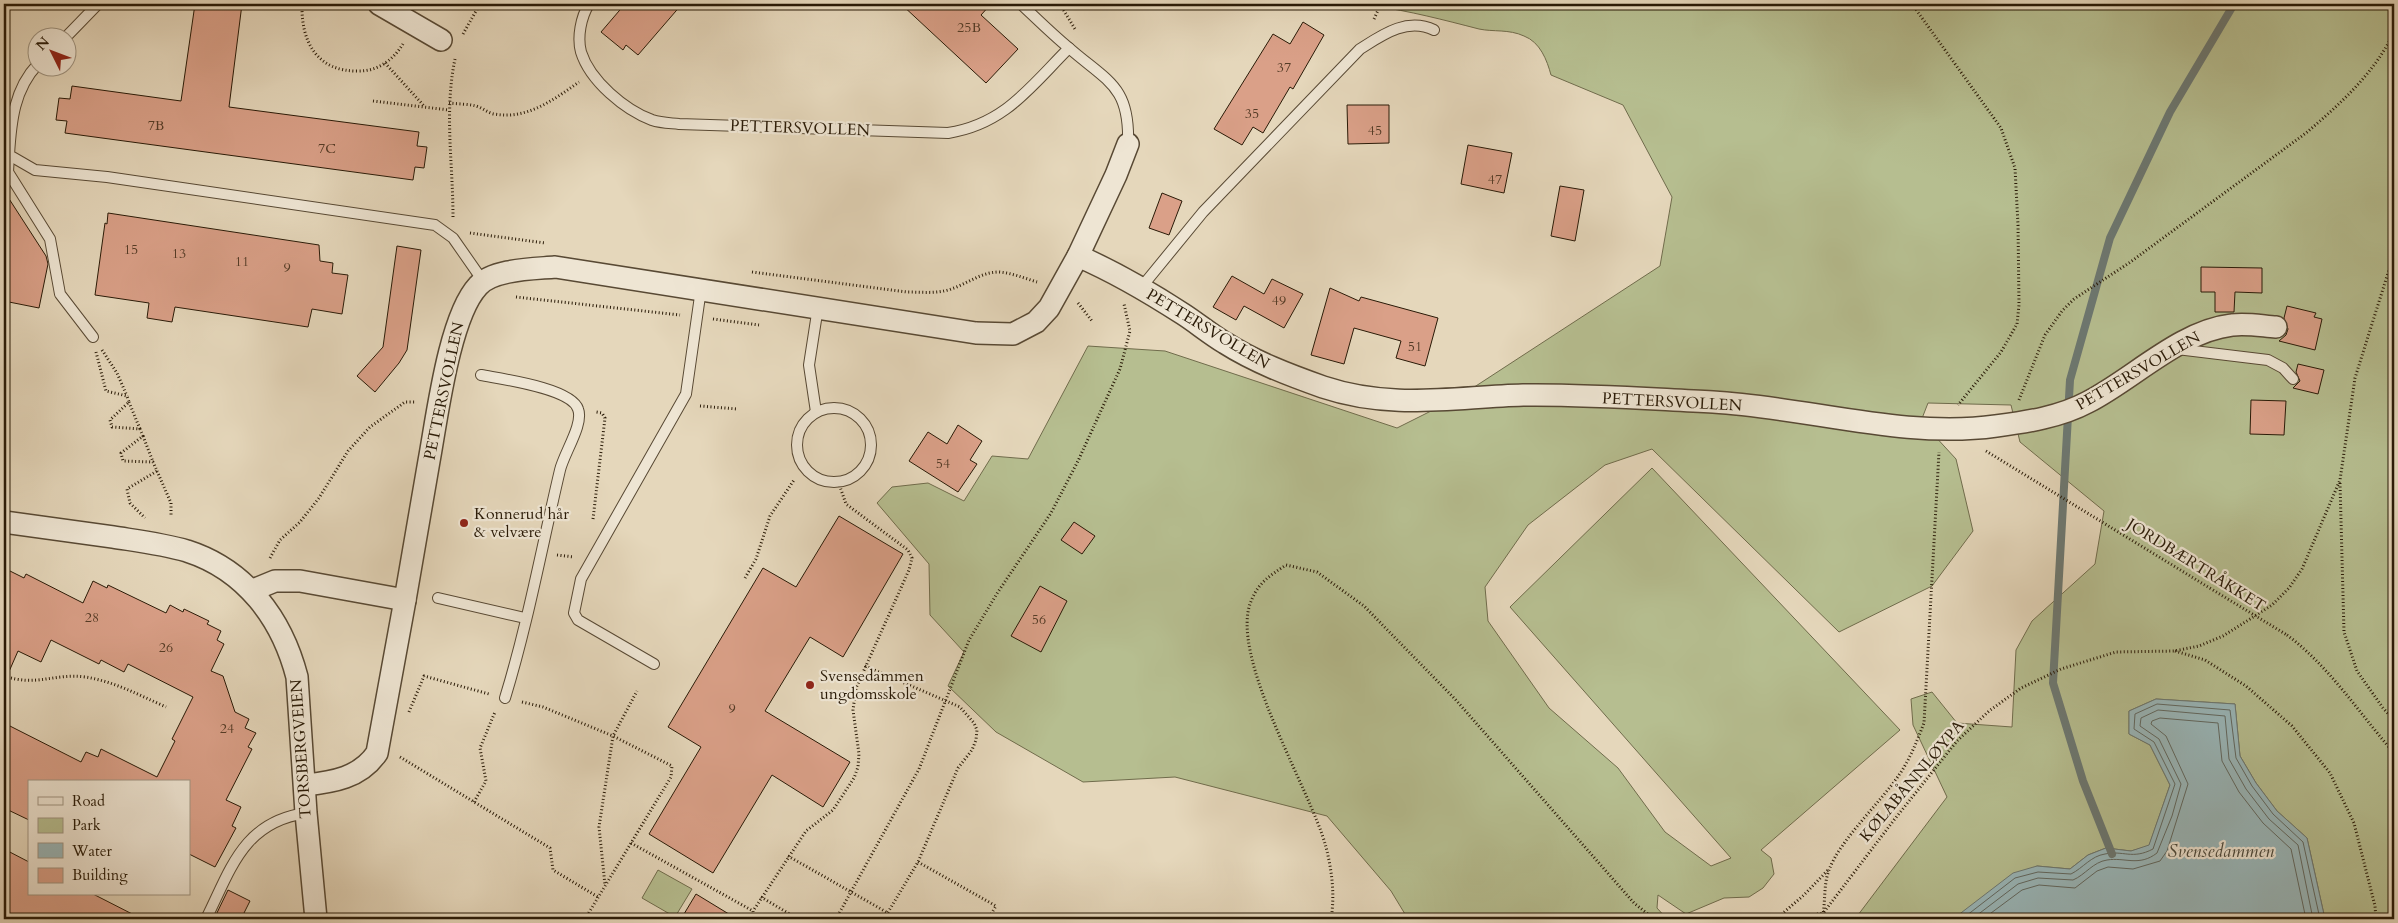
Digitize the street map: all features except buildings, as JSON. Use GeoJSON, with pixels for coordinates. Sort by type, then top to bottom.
{"type":"FeatureCollection","features":[{"type":"Feature","properties":{"kind":"street"},"geometry":{"type":"LineString","coordinates":[[379,4],[415,26],[451,40]]}},
{"type":"Feature","properties":{"kind":"street"},"geometry":{"type":"LineString","coordinates":[[483,282],[508,272],[554,266],[976,333],[1013,334],[1036,322],[1049,308],[1078,256],[1116,175],[1128,144]]}},
{"type":"Feature","properties":{"kind":"street","name":"PETTERSVOLLEN"},"geometry":{"type":"LineString","coordinates":[[1078,256],[1110,270],[1182,314],[1224,343],[1275,369],[1326,388],[1383,401],[1419,401],[1526,395],[1718,402],[1951,430],[2043,418],[2085,404],[2194,337],[2234,324],[2276,326]]}},
{"type":"Feature","properties":{"kind":"street","name":"PETTERSVOLLEN"},"geometry":{"type":"LineString","coordinates":[[305,785],[349,777],[369,765],[377,753],[442,385],[461,313],[478,286],[483,282]]}},
{"type":"Feature","properties":{"kind":"street"},"geometry":{"type":"LineString","coordinates":[[4,522],[152,543],[188,552],[227,570],[252,590],[275,582],[300,581],[405,600]]}},
{"type":"Feature","properties":{"kind":"street","name":"TORSBERGVEIEN"},"geometry":{"type":"LineString","coordinates":[[252,590],[275,620],[292,655],[296,670],[316,919]]}},
{"type":"Feature","properties":{"kind":"lane"},"geometry":{"type":"LineString","coordinates":[[75,28],[98,4]]}},
{"type":"Feature","properties":{"kind":"lane","name":"PETTERSVOLLEN"},"geometry":{"type":"LineString","coordinates":[[589,4],[581,24],[580,35],[581,51],[592,74],[614,96],[635,111],[663,123],[948,133],[970,130],[994,119],[1021,97],[1069,48]]}},
{"type":"Feature","properties":{"kind":"lane"},"geometry":{"type":"LineString","coordinates":[[1021,4],[1069,48],[1110,80],[1122,100],[1128,122],[1128,144]]}},
{"type":"Feature","properties":{"kind":"lane"},"geometry":{"type":"LineString","coordinates":[[1140,289],[1203,212],[1360,49],[1391,30],[1423,25],[1434,30]]}},
{"type":"Feature","properties":{"kind":"lane"},"geometry":{"type":"LineString","coordinates":[[28,75],[25,78],[14,109],[8,172],[50,239],[60,294],[93,337]]}},
{"type":"Feature","properties":{"kind":"lane"},"geometry":{"type":"LineString","coordinates":[[9,155],[35,170],[107,178],[435,226],[453,238],[483,282]]}},
{"type":"Feature","properties":{"kind":"lane"},"geometry":{"type":"LineString","coordinates":[[654,664],[578,620],[574,613],[581,579],[686,394],[701,289]]}},
{"type":"Feature","properties":{"kind":"lane"},"geometry":{"type":"LineString","coordinates":[[816,412],[810,365],[818,307]]}},
{"type":"Feature","properties":{"kind":"lane"},"geometry":{"type":"LineString","coordinates":[[2173,349],[2268,360],[2283,368],[2294,379]]}},
{"type":"Feature","properties":{"kind":"lane"},"geometry":{"type":"LineString","coordinates":[[480,375],[515,381],[556,393],[572,400],[578,409],[579,421],[561,468],[526,618],[503,697]]}},
{"type":"Feature","properties":{"kind":"lane"},"geometry":{"type":"LineString","coordinates":[[839,408],[850,411],[860,418],[867,428],[870,450],[866,462],[850,478],[838,481],[822,480],[814,476],[802,464],[797,453],[796,441],[806,419],[816,412],[839,408]]}},
{"type":"Feature","properties":{"kind":"lane"},"geometry":{"type":"LineString","coordinates":[[438,598],[526,618]]}},
{"type":"Feature","properties":{"kind":"lane"},"geometry":{"type":"LineString","coordinates":[[206,919],[235,861],[252,837],[281,818],[306,813]]}},
{"type":"Feature","properties":{"kind":"path"},"geometry":{"type":"LineString","coordinates":[[302,4],[304,28],[310,45],[325,63],[342,72],[363,71],[385,64],[397,52],[415,26]]}},
{"type":"Feature","properties":{"kind":"path"},"geometry":{"type":"LineString","coordinates":[[451,40],[480,4]]}},
{"type":"Feature","properties":{"kind":"path"},"geometry":{"type":"LineString","coordinates":[[1776,919],[1804,895],[1829,869],[1838,853],[1899,776],[1914,750],[1924,724],[1937,465],[1951,430],[1955,409],[2010,338],[2017,324],[2019,288],[2015,168],[2001,128],[1912,4]]}},
{"type":"Feature","properties":{"kind":"path"},"geometry":{"type":"LineString","coordinates":[[2012,423],[2016,406],[2045,335],[2062,311],[2085,290],[2129,263],[2306,133],[2333,110],[2361,81],[2380,56],[2394,32]]}},
{"type":"Feature","properties":{"kind":"path"},"geometry":{"type":"LineString","coordinates":[[455,57],[449,103],[453,238],[472,232],[550,243]]}},
{"type":"Feature","properties":{"kind":"path"},"geometry":{"type":"LineString","coordinates":[[385,64],[425,107]]}},
{"type":"Feature","properties":{"kind":"path"},"geometry":{"type":"LineString","coordinates":[[449,103],[476,106],[491,114],[504,115],[536,110],[592,74]]}},
{"type":"Feature","properties":{"kind":"path"},"geometry":{"type":"LineString","coordinates":[[373,102],[449,110]]}},
{"type":"Feature","properties":{"kind":"path","name":"KØLABÅNNLØYPA"},"geometry":{"type":"LineString","coordinates":[[1824,913],[1894,820],[1958,741],[1989,711],[2021,688],[2061,669],[2116,652],[2174,651],[2199,646],[2223,636],[2272,604],[2289,588],[2302,569],[2340,480],[2355,378],[2394,254]]}},
{"type":"Feature","properties":{"kind":"path"},"geometry":{"type":"LineString","coordinates":[[743,271],[907,292],[933,292],[951,289],[981,276],[997,272],[1014,274],[1039,283]]}},
{"type":"Feature","properties":{"kind":"path"},"geometry":{"type":"LineString","coordinates":[[516,296],[764,325]]}},
{"type":"Feature","properties":{"kind":"path"},"geometry":{"type":"LineString","coordinates":[[1073,299],[1086,310],[1092,321]]}},
{"type":"Feature","properties":{"kind":"path"},"geometry":{"type":"LineString","coordinates":[[836,919],[919,769],[969,640],[998,592],[1051,513],[1078,462],[1120,369],[1130,331],[1124,304]]}},
{"type":"Feature","properties":{"kind":"path"},"geometry":{"type":"LineString","coordinates":[[93,337],[101,377],[106,391],[127,396]]}},
{"type":"Feature","properties":{"kind":"path"},"geometry":{"type":"LineString","coordinates":[[93,337],[117,373],[127,396],[171,503],[171,517]]}},
{"type":"Feature","properties":{"kind":"path"},"geometry":{"type":"LineString","coordinates":[[129,402],[110,420],[112,427],[140,429]]}},
{"type":"Feature","properties":{"kind":"path"},"geometry":{"type":"LineString","coordinates":[[252,590],[280,540],[300,522],[319,498],[348,451],[370,427],[405,402],[416,402]]}},
{"type":"Feature","properties":{"kind":"path"},"geometry":{"type":"LineString","coordinates":[[681,403],[736,409]]}},
{"type":"Feature","properties":{"kind":"path"},"geometry":{"type":"LineString","coordinates":[[578,409],[602,413],[605,418],[591,537],[593,544],[598,548]]}},
{"type":"Feature","properties":{"kind":"path","name":"JORDBÆRTRÅKKET"},"geometry":{"type":"LineString","coordinates":[[1951,430],[2287,635],[2307,650],[2325,668],[2394,752]]}},
{"type":"Feature","properties":{"kind":"path"},"geometry":{"type":"LineString","coordinates":[[143,436],[121,453],[123,461],[153,462]]}},
{"type":"Feature","properties":{"kind":"path"},"geometry":{"type":"LineString","coordinates":[[146,518],[130,503],[127,489],[157,471]]}},
{"type":"Feature","properties":{"kind":"path"},"geometry":{"type":"LineString","coordinates":[[745,578],[756,558],[770,516],[794,480]]}},
{"type":"Feature","properties":{"kind":"path"},"geometry":{"type":"LineString","coordinates":[[2340,480],[2344,632],[2357,671],[2383,708],[2394,720]]}},
{"type":"Feature","properties":{"kind":"path"},"geometry":{"type":"LineString","coordinates":[[754,919],[753,911],[788,856],[806,831],[833,810],[858,768],[853,710],[856,688],[909,570],[912,558],[908,550],[846,504],[838,481]]}},
{"type":"Feature","properties":{"kind":"path"},"geometry":{"type":"LineString","coordinates":[[557,554],[580,558]]}},
{"type":"Feature","properties":{"kind":"path"},"geometry":{"type":"LineString","coordinates":[[1331,919],[1333,880],[1326,845],[1260,682],[1248,642],[1247,616],[1251,600],[1264,579],[1286,565],[1318,572],[1364,606],[1455,700],[1634,903],[1654,919]]}},
{"type":"Feature","properties":{"kind":"path"},"geometry":{"type":"LineString","coordinates":[[2174,651],[2205,660],[2246,686],[2292,726],[2330,773],[2354,823],[2375,906],[2376,919]]}},
{"type":"Feature","properties":{"kind":"path"},"geometry":{"type":"LineString","coordinates":[[865,666],[960,707],[977,730],[972,750],[958,768],[918,862],[884,919]]}},
{"type":"Feature","properties":{"kind":"path"},"geometry":{"type":"LineString","coordinates":[[4,676],[17,680],[37,682],[65,677],[84,677],[120,686],[166,706]]}},
{"type":"Feature","properties":{"kind":"path"},"geometry":{"type":"LineString","coordinates":[[406,718],[424,676],[543,707],[613,736],[672,766],[671,777],[585,919]]}},
{"type":"Feature","properties":{"kind":"path"},"geometry":{"type":"LineString","coordinates":[[605,885],[599,828],[613,736],[637,692]]}},
{"type":"Feature","properties":{"kind":"path"},"geometry":{"type":"LineString","coordinates":[[474,802],[486,781],[480,748],[503,697]]}},
{"type":"Feature","properties":{"kind":"path"},"geometry":{"type":"LineString","coordinates":[[402,747],[400,757],[550,848],[553,870],[598,897]]}},
{"type":"Feature","properties":{"kind":"path"},"geometry":{"type":"LineString","coordinates":[[631,842],[753,911]]}},
{"type":"Feature","properties":{"kind":"path"},"geometry":{"type":"LineString","coordinates":[[788,856],[888,913]]}},
{"type":"Feature","properties":{"kind":"path"},"geometry":{"type":"LineString","coordinates":[[918,862],[996,906],[988,919]]}},
{"type":"Feature","properties":{"kind":"path"},"geometry":{"type":"LineString","coordinates":[[1822,919],[1824,913],[1824,888],[1829,869]]}},
{"type":"Feature","properties":{"kind":"path"},"geometry":{"type":"LineString","coordinates":[[761,897],[798,919]]}},
{"type":"Feature","properties":{"kind":"path"},"geometry":{"type":"LineString","coordinates":[[1786,919],[1824,913]]}},
{"type":"Feature","properties":{"kind":"green space"},"geometry":{"type":"Polygon","coordinates":[[[1374,4],[2394,4],[2394,919],[2325,919],[2307,838],[2277,811],[2256,783],[2240,756],[2235,704],[2156,699],[2129,711],[2129,734],[2150,745],[2170,785],[2149,846],[2131,851],[2106,848],[2088,855],[2070,869],[2037,866],[1953,919],[1855,919],[1947,797],[1913,725],[1911,699],[1932,692],[1957,723],[2012,727],[2016,650],[2032,621],[2095,564],[2104,511],[2020,442],[2011,405],[1928,403],[1921,421],[1956,459],[1973,531],[1932,586],[1839,632],[1652,449],[1605,465],[1528,525],[1485,587],[1488,621],[1549,708],[1618,768],[1665,832],[1711,866],[1731,858],[1510,607],[1652,468],[1900,730],[1761,850],[1771,858],[1774,874],[1763,888],[1749,897],[1724,898],[1686,914],[1658,895],[1657,908],[1667,919],[1408,919],[1391,891],[1327,816],[1175,777],[1083,782],[996,732],[948,686],[964,652],[930,615],[929,564],[877,503],[892,487],[928,483],[964,501],[992,456],[1028,459],[1088,346],[1165,351],[1397,428],[1459,397],[1660,266],[1672,197],[1623,105],[1551,75],[1539,47],[1524,36],[1513,32],[1479,29],[1414,13],[1374,6],[1374,4]]]}},
{"type":"Feature","properties":{"kind":"green space"},"geometry":{"type":"Polygon","coordinates":[[[658,870],[692,889],[675,917],[642,898],[658,870]]]}},
{"type":"Feature","properties":{"kind":"water","name":"Svensedammen"},"geometry":{"type":"Polygon","coordinates":[[[2156,699],[2235,704],[2240,756],[2256,783],[2277,811],[2307,838],[2325,919],[1953,919],[2013,873],[2037,866],[2070,869],[2088,855],[2106,848],[2131,851],[2149,845],[2170,785],[2150,745],[2129,734],[2129,711],[2156,699]]]}},
{"type":"Feature","properties":{"kind":"waterway"},"geometry":{"type":"LineString","coordinates":[[2112,854],[2083,781],[2053,683],[2070,380],[2110,238],[2170,112],[2234,4]]}},
{"type":"Feature","properties":{"kind":"place","name":"Konnerud hår & velvære"},"geometry":{"type":"Point","coordinates":[464,523]}},
{"type":"Feature","properties":{"kind":"place","name":"Svensedammen ungdomsskole"},"geometry":{"type":"Point","coordinates":[810,685]}}]}
